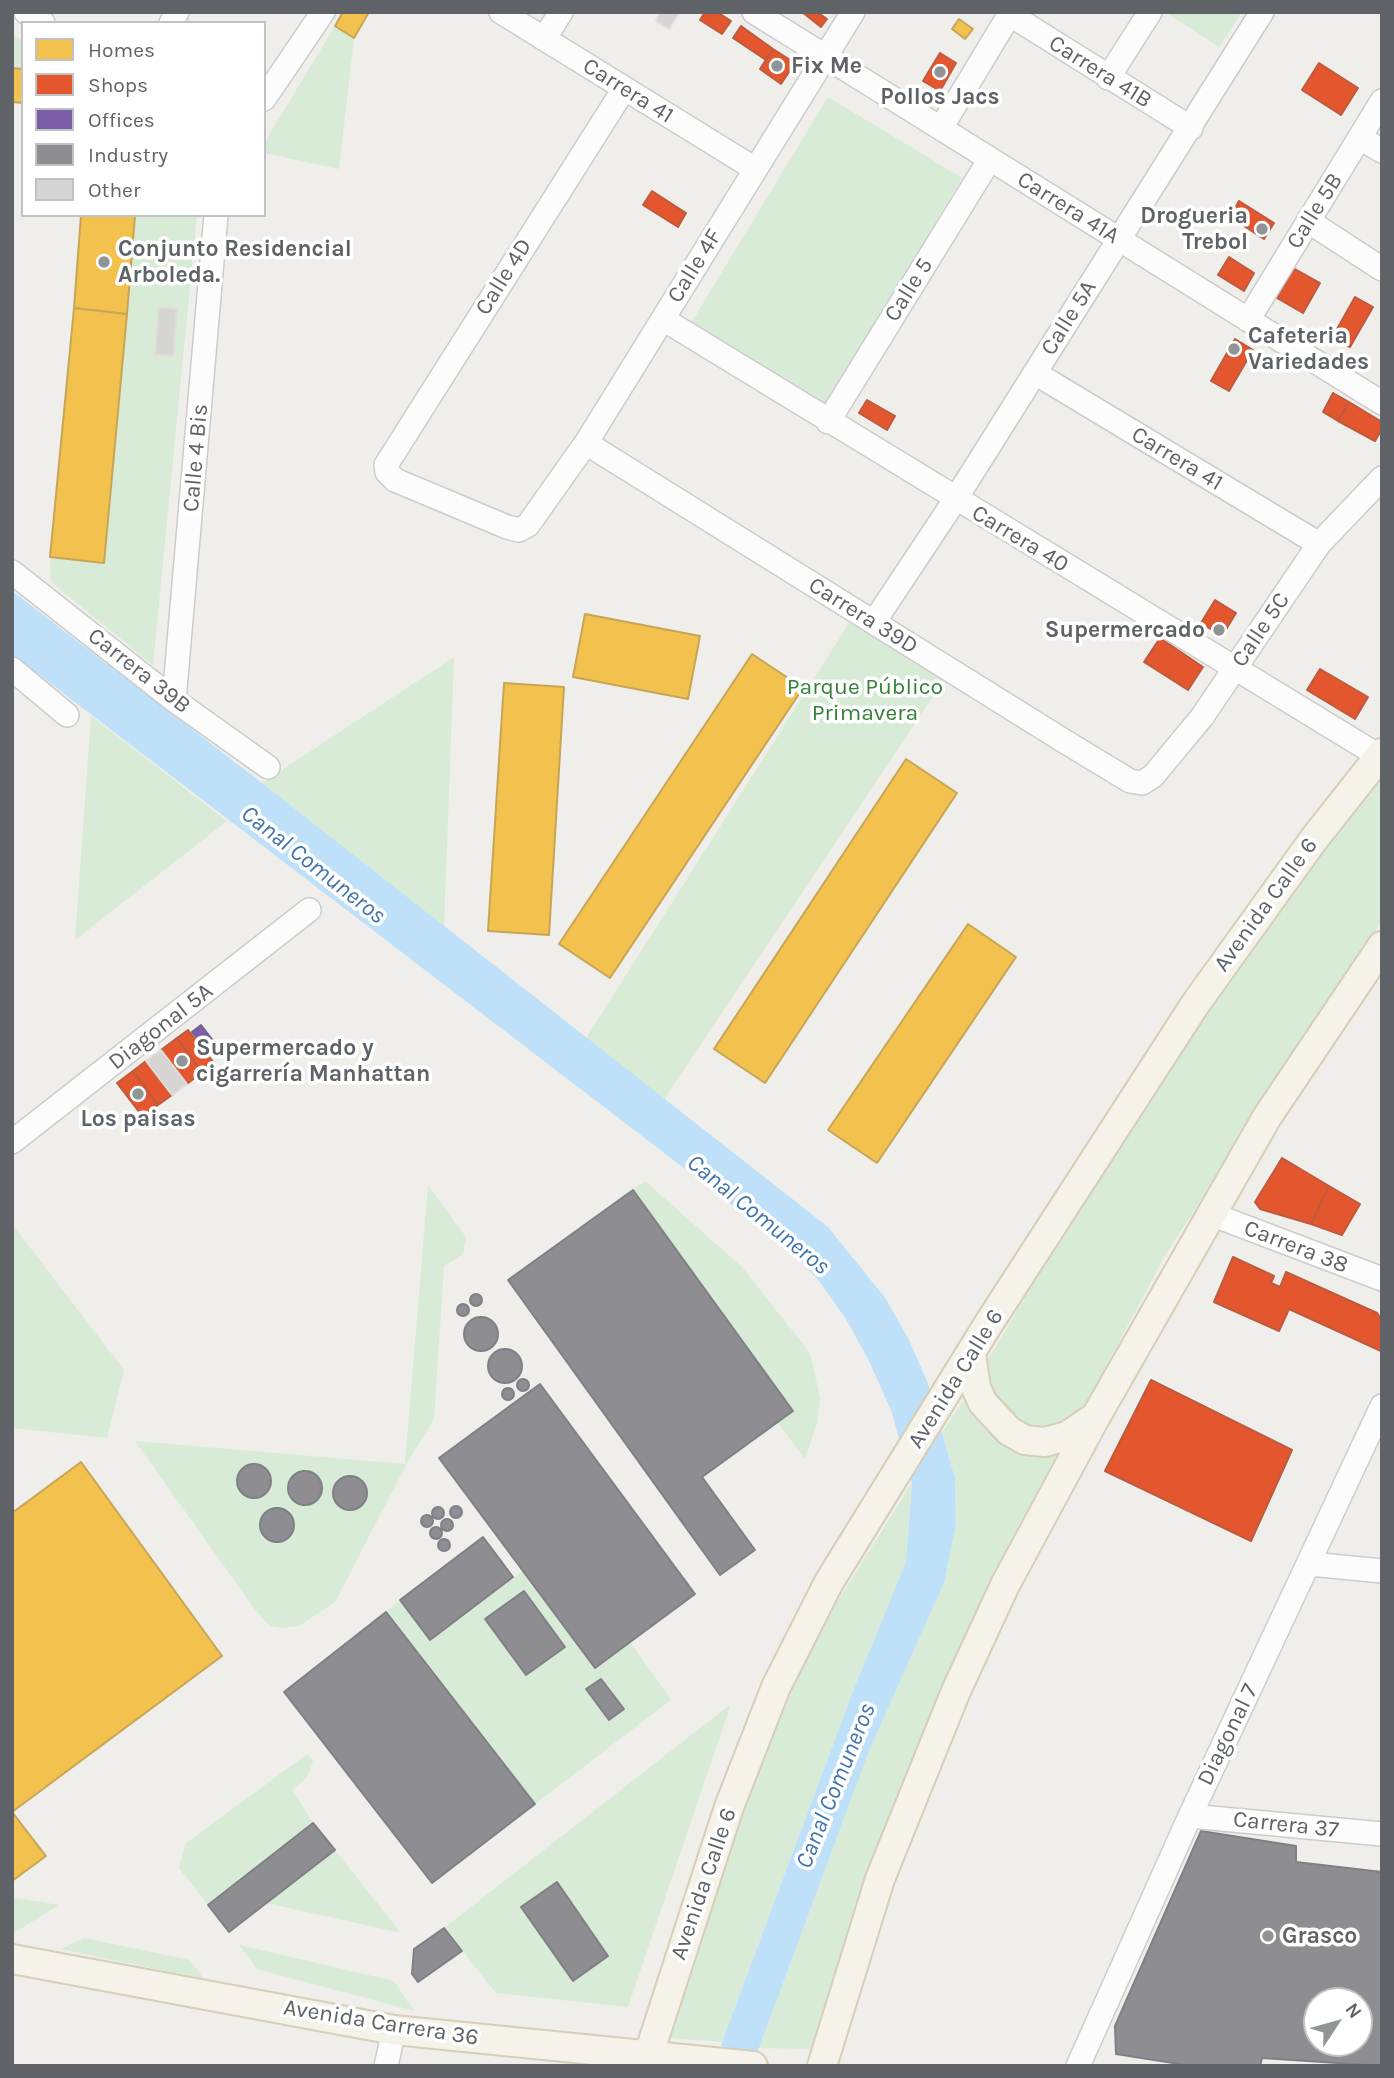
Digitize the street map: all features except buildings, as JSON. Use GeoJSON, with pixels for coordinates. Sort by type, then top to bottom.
{"type":"FeatureCollection","features":[{"type":"Feature","properties":{"kind":"main road","name":"Avenida Calle 6"},"geometry":{"type":"LineString","coordinates":[[646,2061],[729,1807],[776,1687],[829,1582],[1196,1003],[1314,839],[1381,755]]}},
{"type":"Feature","properties":{"kind":"main road"},"geometry":{"type":"LineString","coordinates":[[822,2066],[880,1879],[956,1691],[1005,1585],[1095,1418],[1267,1117],[1382,946]]}},
{"type":"Feature","properties":{"kind":"main road"},"geometry":{"type":"LineString","coordinates":[[965,1364],[983,1403],[1009,1431],[1025,1440],[1045,1442],[1067,1436],[1095,1418]]}},
{"type":"Feature","properties":{"kind":"main road","name":"Avenida Carrera 36"},"geometry":{"type":"LineString","coordinates":[[12,1959],[394,2029],[646,2061],[753,2066]]}},
{"type":"Feature","properties":{"kind":"street"},"geometry":{"type":"LineString","coordinates":[[266,96],[323,12]]}},
{"type":"Feature","properties":{"kind":"street","name":"Carrera 41"},"geometry":{"type":"LineString","coordinates":[[501,12],[755,169]]}},
{"type":"Feature","properties":{"kind":"street"},"geometry":{"type":"LineString","coordinates":[[544,39],[561,12]]}},
{"type":"Feature","properties":{"kind":"street","name":"Carrera 41A"},"geometry":{"type":"LineString","coordinates":[[754,12],[1382,403]]}},
{"type":"Feature","properties":{"kind":"street","name":"Calle 4F"},"geometry":{"type":"LineString","coordinates":[[534,518],[586,443],[853,12]]}},
{"type":"Feature","properties":{"kind":"street"},"geometry":{"type":"LineString","coordinates":[[1108,78],[1150,12]]}},
{"type":"Feature","properties":{"kind":"street","name":"Calle 5A"},"geometry":{"type":"LineString","coordinates":[[874,622],[1191,128],[1262,12]]}},
{"type":"Feature","properties":{"kind":"street"},"geometry":{"type":"LineString","coordinates":[[941,128],[1010,13]]}},
{"type":"Feature","properties":{"kind":"street","name":"Carrera 41B"},"geometry":{"type":"LineString","coordinates":[[1010,13],[1108,78],[1191,128]]}},
{"type":"Feature","properties":{"kind":"street","name":"Calle 4D"},"geometry":{"type":"LineString","coordinates":[[534,518],[519,530],[507,527],[390,472],[624,89]]}},
{"type":"Feature","properties":{"kind":"street","name":"Calle 5B"},"geometry":{"type":"LineString","coordinates":[[1248,320],[1382,101]]}},
{"type":"Feature","properties":{"kind":"street"},"geometry":{"type":"LineString","coordinates":[[1360,138],[1382,151]]}},
{"type":"Feature","properties":{"kind":"street","name":"Calle 5"},"geometry":{"type":"LineString","coordinates":[[828,422],[990,159]]}},
{"type":"Feature","properties":{"kind":"street","name":"Calle 4 Bis"},"geometry":{"type":"LineString","coordinates":[[174,700],[216,217]]}},
{"type":"Feature","properties":{"kind":"street"},"geometry":{"type":"LineString","coordinates":[[1308,221],[1382,269]]}},
{"type":"Feature","properties":{"kind":"street","name":"Carrera 40"},"geometry":{"type":"LineString","coordinates":[[663,319],[828,422],[1381,755]]}},
{"type":"Feature","properties":{"kind":"street","name":"Carrera 41"},"geometry":{"type":"LineString","coordinates":[[1035,373],[1319,544]]}},
{"type":"Feature","properties":{"kind":"street","name":"Carrera 39D"},"geometry":{"type":"LineString","coordinates":[[586,443],[1130,781],[1142,783]]}},
{"type":"Feature","properties":{"kind":"street","name":"Calle 5C"},"geometry":{"type":"LineString","coordinates":[[1142,783],[1153,776],[1202,717],[1319,544],[1382,478]]}},
{"type":"Feature","properties":{"kind":"street","name":"Carrera 39B"},"geometry":{"type":"LineString","coordinates":[[12,572],[174,700],[268,767]]}},
{"type":"Feature","properties":{"kind":"street"},"geometry":{"type":"LineString","coordinates":[[12,669],[67,715]]}},
{"type":"Feature","properties":{"kind":"street","name":"Diagonal 5A"},"geometry":{"type":"LineString","coordinates":[[12,1142],[309,910]]}},
{"type":"Feature","properties":{"kind":"street","name":"Carrera 38"},"geometry":{"type":"LineString","coordinates":[[1210,1214],[1382,1279]]}},
{"type":"Feature","properties":{"kind":"street","name":"Diagonal 7"},"geometry":{"type":"LineString","coordinates":[[1078,2066],[1190,1816],[1382,1406]]}},
{"type":"Feature","properties":{"kind":"street"},"geometry":{"type":"LineString","coordinates":[[1310,1564],[1382,1571]]}},
{"type":"Feature","properties":{"kind":"street","name":"Carrera 37"},"geometry":{"type":"LineString","coordinates":[[1190,1816],[1382,1835]]}},
{"type":"Feature","properties":{"kind":"street"},"geometry":{"type":"LineString","coordinates":[[386,2066],[394,2029]]}},
{"type":"Feature","properties":{"kind":"green space"},"geometry":{"type":"Polygon","coordinates":[[[1165,12],[1242,12],[1219,47],[1165,12]]]}},
{"type":"Feature","properties":{"kind":"green space"},"geometry":{"type":"Polygon","coordinates":[[[335,26],[354,38],[339,169],[266,153],[266,140],[335,26]]]}},
{"type":"Feature","properties":{"kind":"green space"},"geometry":{"type":"Polygon","coordinates":[[[12,34],[21,39],[21,60],[20,70],[12,69],[12,34]]]}},
{"type":"Feature","properties":{"kind":"green space"},"geometry":{"type":"Polygon","coordinates":[[[828,97],[962,178],[822,412],[688,328],[828,97]]]}},
{"type":"Feature","properties":{"kind":"green space"},"geometry":{"type":"Polygon","coordinates":[[[135,217],[197,217],[153,665],[51,582],[50,557],[104,562],[135,217]]]}},
{"type":"Feature","properties":{"kind":"green space","name":"Parque Público Primavera"},"geometry":{"type":"Polygon","coordinates":[[[851,620],[945,679],[664,1099],[586,1038],[851,620]]]}},
{"type":"Feature","properties":{"kind":"green space"},"geometry":{"type":"Polygon","coordinates":[[[454,657],[444,926],[262,783],[454,657]]]}},
{"type":"Feature","properties":{"kind":"green space"},"geometry":{"type":"Polygon","coordinates":[[[91,716],[227,821],[75,940],[91,716]]]}},
{"type":"Feature","properties":{"kind":"green space"},"geometry":{"type":"Polygon","coordinates":[[[1382,776],[1382,921],[1164,1257],[1080,1416],[1037,1434],[993,1404],[983,1368],[1075,1213],[1186,1045],[1287,896],[1382,776]]]}},
{"type":"Feature","properties":{"kind":"green space"},"geometry":{"type":"Polygon","coordinates":[[[645,1181],[742,1267],[810,1353],[820,1398],[817,1423],[805,1459],[778,1423],[793,1411],[633,1190],[645,1181]]]}},
{"type":"Feature","properties":{"kind":"green space"},"geometry":{"type":"Polygon","coordinates":[[[428,1185],[466,1237],[463,1254],[444,1266],[434,1419],[406,1465],[335,1602],[299,1626],[270,1626],[257,1612],[135,1441],[405,1464],[428,1185]]]}},
{"type":"Feature","properties":{"kind":"green space"},"geometry":{"type":"Polygon","coordinates":[[[12,1224],[124,1370],[107,1438],[12,1428],[12,1224]]]}},
{"type":"Feature","properties":{"kind":"green space"},"geometry":{"type":"Polygon","coordinates":[[[964,1400],[990,1428],[1064,1447],[814,2049],[759,2048],[869,1751],[944,1583],[956,1524],[955,1478],[942,1432],[964,1400]]]}},
{"type":"Feature","properties":{"kind":"green space"},"geometry":{"type":"Polygon","coordinates":[[[912,1483],[906,1562],[855,1686],[722,2042],[669,2038],[742,1813],[795,1684],[834,1607],[912,1483]]]}},
{"type":"Feature","properties":{"kind":"green space"},"geometry":{"type":"Polygon","coordinates":[[[523,1571],[595,1668],[630,1642],[671,1700],[535,1804],[386,1612],[400,1600],[430,1640],[523,1571]]]}},
{"type":"Feature","properties":{"kind":"green space"},"geometry":{"type":"Polygon","coordinates":[[[731,1704],[628,2007],[496,1993],[444,1928],[731,1704]]]}},
{"type":"Feature","properties":{"kind":"green space"},"geometry":{"type":"Polygon","coordinates":[[[307,1754],[313,1761],[308,1776],[292,1790],[313,1823],[208,1905],[179,1868],[185,1844],[307,1754]]]}},
{"type":"Feature","properties":{"kind":"green space"},"geometry":{"type":"Polygon","coordinates":[[[335,1850],[401,1933],[266,1903],[335,1850]]]}},
{"type":"Feature","properties":{"kind":"green space"},"geometry":{"type":"Polygon","coordinates":[[[12,1897],[59,1905],[12,1934],[12,1897]]]}},
{"type":"Feature","properties":{"kind":"green space"},"geometry":{"type":"Polygon","coordinates":[[[84,1938],[190,1960],[204,1979],[61,1949],[84,1938]]]}},
{"type":"Feature","properties":{"kind":"green space"},"geometry":{"type":"Polygon","coordinates":[[[239,1945],[394,1981],[414,2011],[257,1969],[239,1945]]]}},
{"type":"Feature","properties":{"kind":"water","name":"Canal Comuneros"},"geometry":{"type":"Polygon","coordinates":[[[12,591],[262,783],[828,1227],[886,1299],[909,1340],[927,1381],[955,1478],[956,1524],[944,1583],[869,1751],[759,2048],[748,2066],[717,2066],[722,2042],[855,1686],[906,1562],[912,1483],[891,1410],[869,1361],[846,1319],[819,1281],[791,1250],[12,654],[12,591]]]}},
{"type":"Feature","properties":{"kind":"place","name":"Fix Me"},"geometry":{"type":"Point","coordinates":[777,66]}},
{"type":"Feature","properties":{"kind":"place","name":"Pollos Jacs"},"geometry":{"type":"Point","coordinates":[940,72]}},
{"type":"Feature","properties":{"kind":"place","name":"Drogueria Trebol"},"geometry":{"type":"Point","coordinates":[1262,229]}},
{"type":"Feature","properties":{"kind":"place","name":"Conjunto Residencial Arboleda."},"geometry":{"type":"Point","coordinates":[104,262]}},
{"type":"Feature","properties":{"kind":"place","name":"Cafeteria Variedades"},"geometry":{"type":"Point","coordinates":[1234,349]}},
{"type":"Feature","properties":{"kind":"place","name":"Supermercado"},"geometry":{"type":"Point","coordinates":[1219,630]}},
{"type":"Feature","properties":{"kind":"place","name":"Supermercado y cigarrería Manhattan"},"geometry":{"type":"Point","coordinates":[182,1061]}},
{"type":"Feature","properties":{"kind":"place","name":"Los paisas"},"geometry":{"type":"Point","coordinates":[138,1094]}},
{"type":"Feature","properties":{"kind":"place","name":"Grasco"},"geometry":{"type":"Point","coordinates":[1268,1936]}}]}
